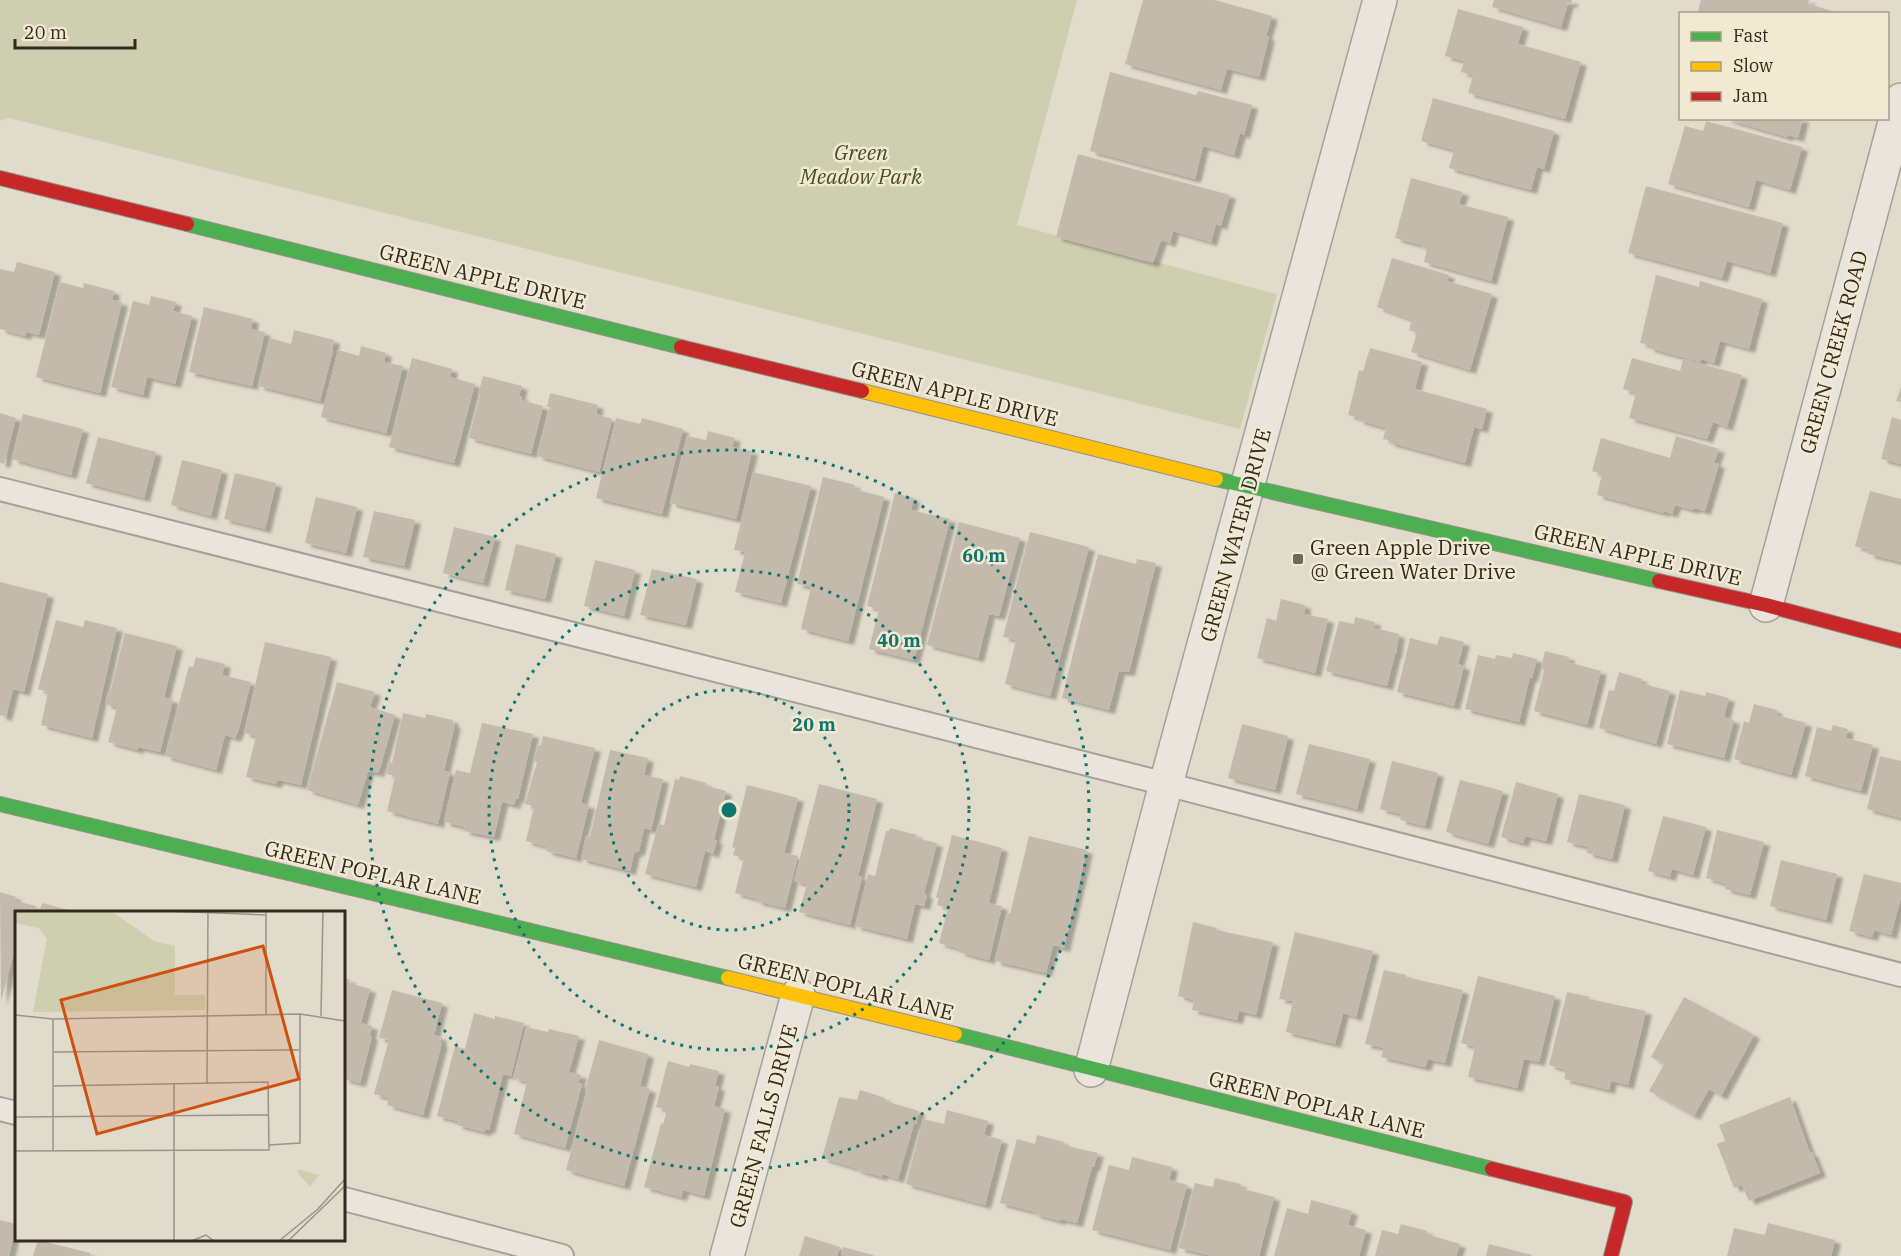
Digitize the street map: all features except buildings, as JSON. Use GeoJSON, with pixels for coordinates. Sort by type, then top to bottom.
{"type":"FeatureCollection","features":[{"type":"Feature","properties":{"kind":"street","name":"GREEN WATER DRIVE"},"geometry":{"type":"LineString","coordinates":[[1091,1070],[1166,784],[1380,0]]}},
{"type":"Feature","properties":{"kind":"street","name":"GREEN CREEK ROAD"},"geometry":{"type":"LineString","coordinates":[[1766,605],[1901,100]]}},
{"type":"Feature","properties":{"kind":"street","name":"GREEN APPLE DRIVE"},"geometry":{"type":"LineString","coordinates":[[0,178],[1248,487],[1766,605],[1901,641]]}},
{"type":"Feature","properties":{"kind":"street","name":"GREEN POPLAR LANE"},"geometry":{"type":"LineString","coordinates":[[0,804],[798,995],[1625,1202],[1611,1256]]}},
{"type":"Feature","properties":{"kind":"street","name":"GREEN FALLS DRIVE"},"geometry":{"type":"LineString","coordinates":[[727,1256],[798,995]]}},
{"type":"Feature","properties":{"kind":"lane"},"geometry":{"type":"LineString","coordinates":[[0,489],[1166,784],[1901,975]]}},
{"type":"Feature","properties":{"kind":"lane"},"geometry":{"type":"LineString","coordinates":[[0,1109],[15,1113]]}},
{"type":"Feature","properties":{"kind":"lane"},"geometry":{"type":"LineString","coordinates":[[345,1199],[562,1256]]}},
{"type":"Feature","properties":{"kind":"green space","name":"Green Meadow Park"},"geometry":{"type":"Polygon","coordinates":[[[0,0],[1077,0],[1017,225],[1277,294],[1240,429],[9,118],[0,121],[0,0]]]}},
{"type":"Feature","properties":{"kind":"traffic: fast"},"geometry":{"type":"LineString","coordinates":[[187,224],[681,347]]}},
{"type":"Feature","properties":{"kind":"traffic: fast"},"geometry":{"type":"LineString","coordinates":[[1216,479],[1659,581]]}},
{"type":"Feature","properties":{"kind":"traffic: fast"},"geometry":{"type":"LineString","coordinates":[[0,804],[728,978]]}},
{"type":"Feature","properties":{"kind":"traffic: fast"},"geometry":{"type":"LineString","coordinates":[[955,1034],[1492,1169]]}},
{"type":"Feature","properties":{"kind":"traffic: slow"},"geometry":{"type":"LineString","coordinates":[[862,391],[1216,479]]}},
{"type":"Feature","properties":{"kind":"traffic: slow"},"geometry":{"type":"LineString","coordinates":[[728,978],[955,1034]]}},
{"type":"Feature","properties":{"kind":"traffic: jam"},"geometry":{"type":"LineString","coordinates":[[0,178],[187,224]]}},
{"type":"Feature","properties":{"kind":"traffic: jam"},"geometry":{"type":"LineString","coordinates":[[681,347],[862,391]]}},
{"type":"Feature","properties":{"kind":"traffic: jam"},"geometry":{"type":"LineString","coordinates":[[1659,581],[1766,605],[1901,641]]}},
{"type":"Feature","properties":{"kind":"traffic: jam"},"geometry":{"type":"LineString","coordinates":[[1492,1169],[1625,1202],[1611,1256]]}},
{"type":"Feature","properties":{"kind":"place","name":"Green Apple Drive @ Green Water Drive"},"geometry":{"type":"Point","coordinates":[1298,559]}}]}
